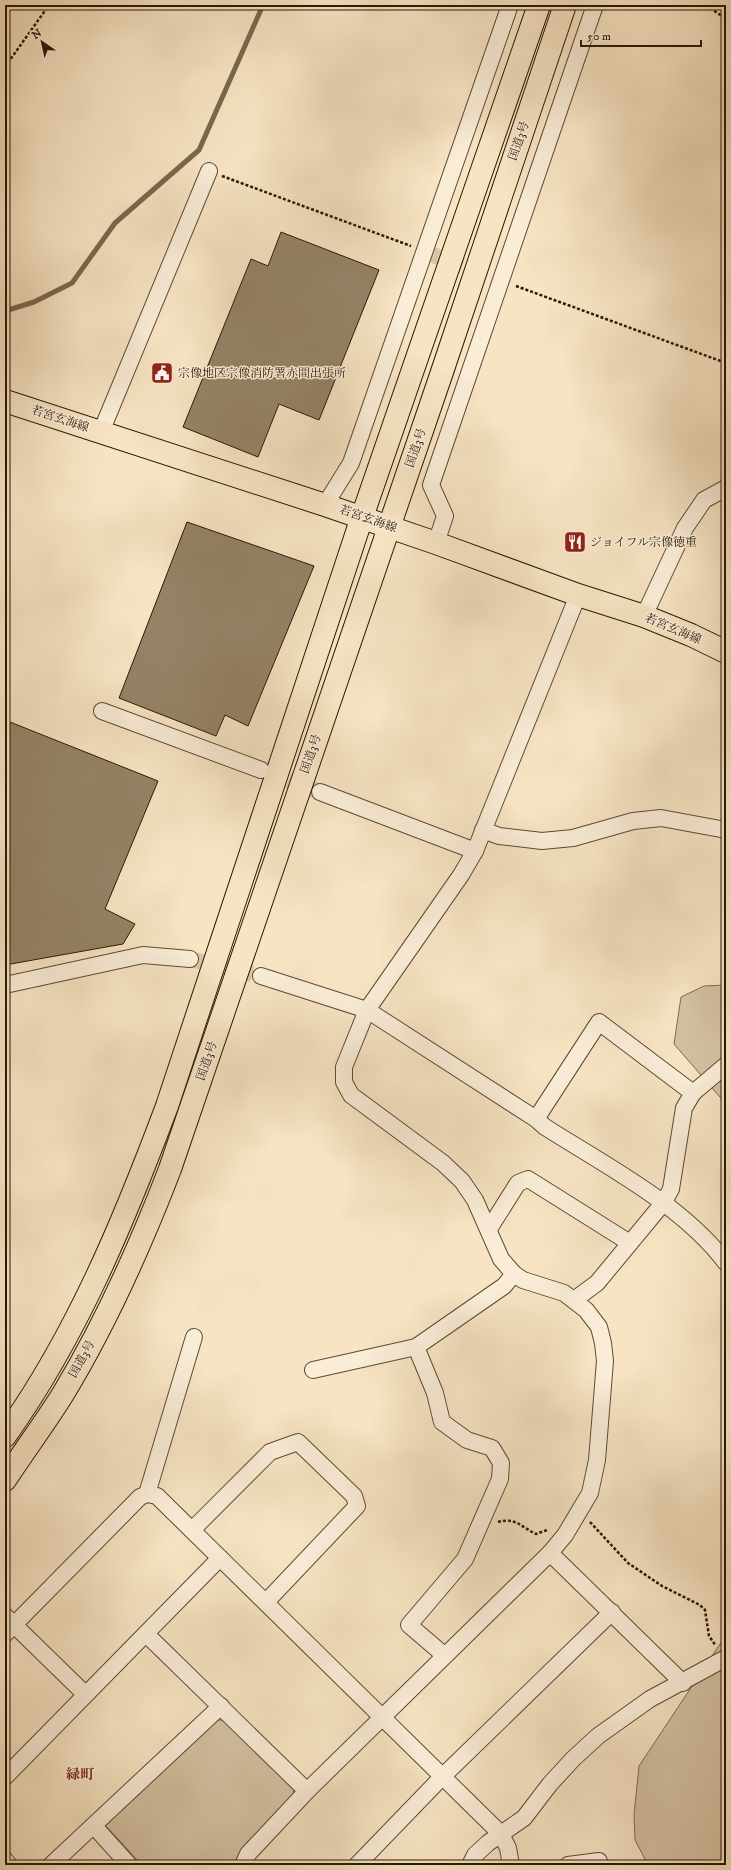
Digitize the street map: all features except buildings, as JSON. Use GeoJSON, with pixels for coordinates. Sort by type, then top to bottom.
{"type":"FeatureCollection","features":[{"type":"Feature","properties":{"kind":"main road","name":"国道3号"},"geometry":{"type":"LineString","coordinates":[[5,1436],[40,1381],[98,1276],[145,1165],[172,1091],[362,517],[539,5]]}},
{"type":"Feature","properties":{"kind":"main road","name":"国道3号"},"geometry":{"type":"LineString","coordinates":[[5,1480],[63,1394],[106,1316],[150,1220],[192,1104],[565,5]]}},
{"type":"Feature","properties":{"kind":"main road","name":"若宮玄海線"},"geometry":{"type":"LineString","coordinates":[[5,401],[326,504],[578,595],[644,616],[691,635],[726,652]]}},
{"type":"Feature","properties":{"kind":"street"},"geometry":{"type":"LineString","coordinates":[[326,504],[351,463],[510,5]]}},
{"type":"Feature","properties":{"kind":"street"},"geometry":{"type":"LineString","coordinates":[[436,543],[445,516],[431,485],[595,5]]}},
{"type":"Feature","properties":{"kind":"street"},"geometry":{"type":"LineString","coordinates":[[101,432],[209,171]]}},
{"type":"Feature","properties":{"kind":"street"},"geometry":{"type":"LineString","coordinates":[[644,616],[685,528],[704,500],[726,488]]}},
{"type":"Feature","properties":{"kind":"street"},"geometry":{"type":"LineString","coordinates":[[243,1865],[248,1854],[307,1791],[381,1716],[550,1553],[565,1535],[590,1492],[597,1460],[605,1361],[599,1327],[586,1310],[564,1293],[523,1280],[514,1274],[501,1259],[475,1200],[462,1181],[443,1163],[351,1095],[344,1082],[344,1067],[367,1010],[461,876],[475,851],[578,595]]}},
{"type":"Feature","properties":{"kind":"street"},"geometry":{"type":"LineString","coordinates":[[102,711],[261,770]]}},
{"type":"Feature","properties":{"kind":"street"},"geometry":{"type":"LineString","coordinates":[[320,792],[475,851]]}},
{"type":"Feature","properties":{"kind":"street"},"geometry":{"type":"LineString","coordinates":[[483,830],[499,836],[542,841],[573,838],[633,821],[661,818],[726,830]]}},
{"type":"Feature","properties":{"kind":"street"},"geometry":{"type":"LineString","coordinates":[[5,985],[143,955],[190,959]]}},
{"type":"Feature","properties":{"kind":"street"},"geometry":{"type":"LineString","coordinates":[[261,976],[367,1010],[536,1119],[545,1127],[664,1202],[717,1250],[726,1263]]}},
{"type":"Feature","properties":{"kind":"street"},"geometry":{"type":"LineString","coordinates":[[536,1119],[599,1022],[693,1093]]}},
{"type":"Feature","properties":{"kind":"street"},"geometry":{"type":"LineString","coordinates":[[574,1300],[597,1283],[664,1202],[671,1189],[684,1108],[693,1093],[726,1065]]}},
{"type":"Feature","properties":{"kind":"street"},"geometry":{"type":"LineString","coordinates":[[489,1229],[518,1183],[528,1179],[630,1243]]}},
{"type":"Feature","properties":{"kind":"street"},"geometry":{"type":"LineString","coordinates":[[313,1370],[416,1347],[504,1286],[514,1274]]}},
{"type":"Feature","properties":{"kind":"street"},"geometry":{"type":"LineString","coordinates":[[146,1494],[194,1337]]}},
{"type":"Feature","properties":{"kind":"street"},"geometry":{"type":"LineString","coordinates":[[416,1347],[435,1393],[442,1422],[467,1440],[492,1448],[501,1464],[500,1479],[465,1560],[409,1625],[444,1655]]}},
{"type":"Feature","properties":{"kind":"street"},"geometry":{"type":"LineString","coordinates":[[192,1530],[270,1452],[298,1442],[354,1496],[357,1506],[266,1602]]}},
{"type":"Feature","properties":{"kind":"street"},"geometry":{"type":"LineString","coordinates":[[85,1694],[8,1625],[140,1497],[146,1494],[156,1496],[266,1602],[500,1834],[508,1848],[511,1865]]}},
{"type":"Feature","properties":{"kind":"street"},"geometry":{"type":"LineString","coordinates":[[550,1553],[683,1683]]}},
{"type":"Feature","properties":{"kind":"street"},"geometry":{"type":"LineString","coordinates":[[5,1777],[220,1558]]}},
{"type":"Feature","properties":{"kind":"street"},"geometry":{"type":"LineString","coordinates":[[357,1865],[443,1776],[612,1612]]}},
{"type":"Feature","properties":{"kind":"street"},"geometry":{"type":"LineString","coordinates":[[146,1634],[307,1791]]}},
{"type":"Feature","properties":{"kind":"street"},"geometry":{"type":"LineString","coordinates":[[470,1865],[475,1855],[500,1834],[524,1818],[550,1784],[598,1736],[650,1699],[683,1683],[725,1659]]}},
{"type":"Feature","properties":{"kind":"street"},"geometry":{"type":"LineString","coordinates":[[51,1865],[221,1706]]}},
{"type":"Feature","properties":{"kind":"street"},"geometry":{"type":"LineString","coordinates":[[94,1826],[129,1865]]}},
{"type":"Feature","properties":{"kind":"street"},"geometry":{"type":"LineString","coordinates":[[5,1860],[9,1865]]}},
{"type":"Feature","properties":{"kind":"street"},"geometry":{"type":"LineString","coordinates":[[568,1865],[599,1861]]}},
{"type":"Feature","properties":{"kind":"path"},"geometry":{"type":"LineString","coordinates":[[5,67],[49,5]]}},
{"type":"Feature","properties":{"kind":"path"},"geometry":{"type":"LineString","coordinates":[[706,5],[726,19]]}},
{"type":"Feature","properties":{"kind":"path"},"geometry":{"type":"LineString","coordinates":[[209,171],[425,252]]}},
{"type":"Feature","properties":{"kind":"path"},"geometry":{"type":"LineString","coordinates":[[500,280],[726,363]]}},
{"type":"Feature","properties":{"kind":"path"},"geometry":{"type":"LineString","coordinates":[[580,1511],[628,1563],[662,1586],[700,1605],[705,1610],[709,1636],[725,1659]]}},
{"type":"Feature","properties":{"kind":"path"},"geometry":{"type":"LineString","coordinates":[[478,1528],[506,1520],[514,1520],[536,1534],[549,1529],[565,1535]]}},
{"type":"Feature","properties":{"kind":"shaded area"},"geometry":{"type":"Polygon","coordinates":[[[726,985],[726,1104],[674,1044],[681,997],[704,986],[726,985]]]}},
{"type":"Feature","properties":{"kind":"shaded area"},"geometry":{"type":"Polygon","coordinates":[[[726,1635],[726,1865],[648,1865],[635,1840],[634,1815],[639,1766],[726,1635]]]}},
{"type":"Feature","properties":{"kind":"shaded area"},"geometry":{"type":"Polygon","coordinates":[[[217,1720],[226,1720],[294,1789],[293,1796],[255,1834],[234,1865],[142,1865],[104,1824],[217,1720]]]}},
{"type":"Feature","properties":{"kind":"waterway"},"geometry":{"type":"LineString","coordinates":[[5,311],[34,302],[72,283],[115,223],[199,150],[263,5]]}},
{"type":"Feature","properties":{"kind":"tunnel"},"geometry":{"type":"LineString","coordinates":[[425,252],[500,280]]}},
{"type":"Feature","properties":{"kind":"tunnel"},"geometry":{"type":"LineString","coordinates":[[266,772],[320,792]]}},
{"type":"Feature","properties":{"kind":"tunnel"},"geometry":{"type":"LineString","coordinates":[[190,959],[261,976]]}},
{"type":"Feature","properties":{"kind":"place","name":"宗像地区宗像消防署赤間出張所"},"geometry":{"type":"Point","coordinates":[162,373]}},
{"type":"Feature","properties":{"kind":"place","name":"ジョイフル宗像徳重"},"geometry":{"type":"Point","coordinates":[575,542]}},
{"type":"Feature","properties":{"kind":"district","name":"緑町"},"geometry":{"type":"Point","coordinates":[80,1775]}}]}
